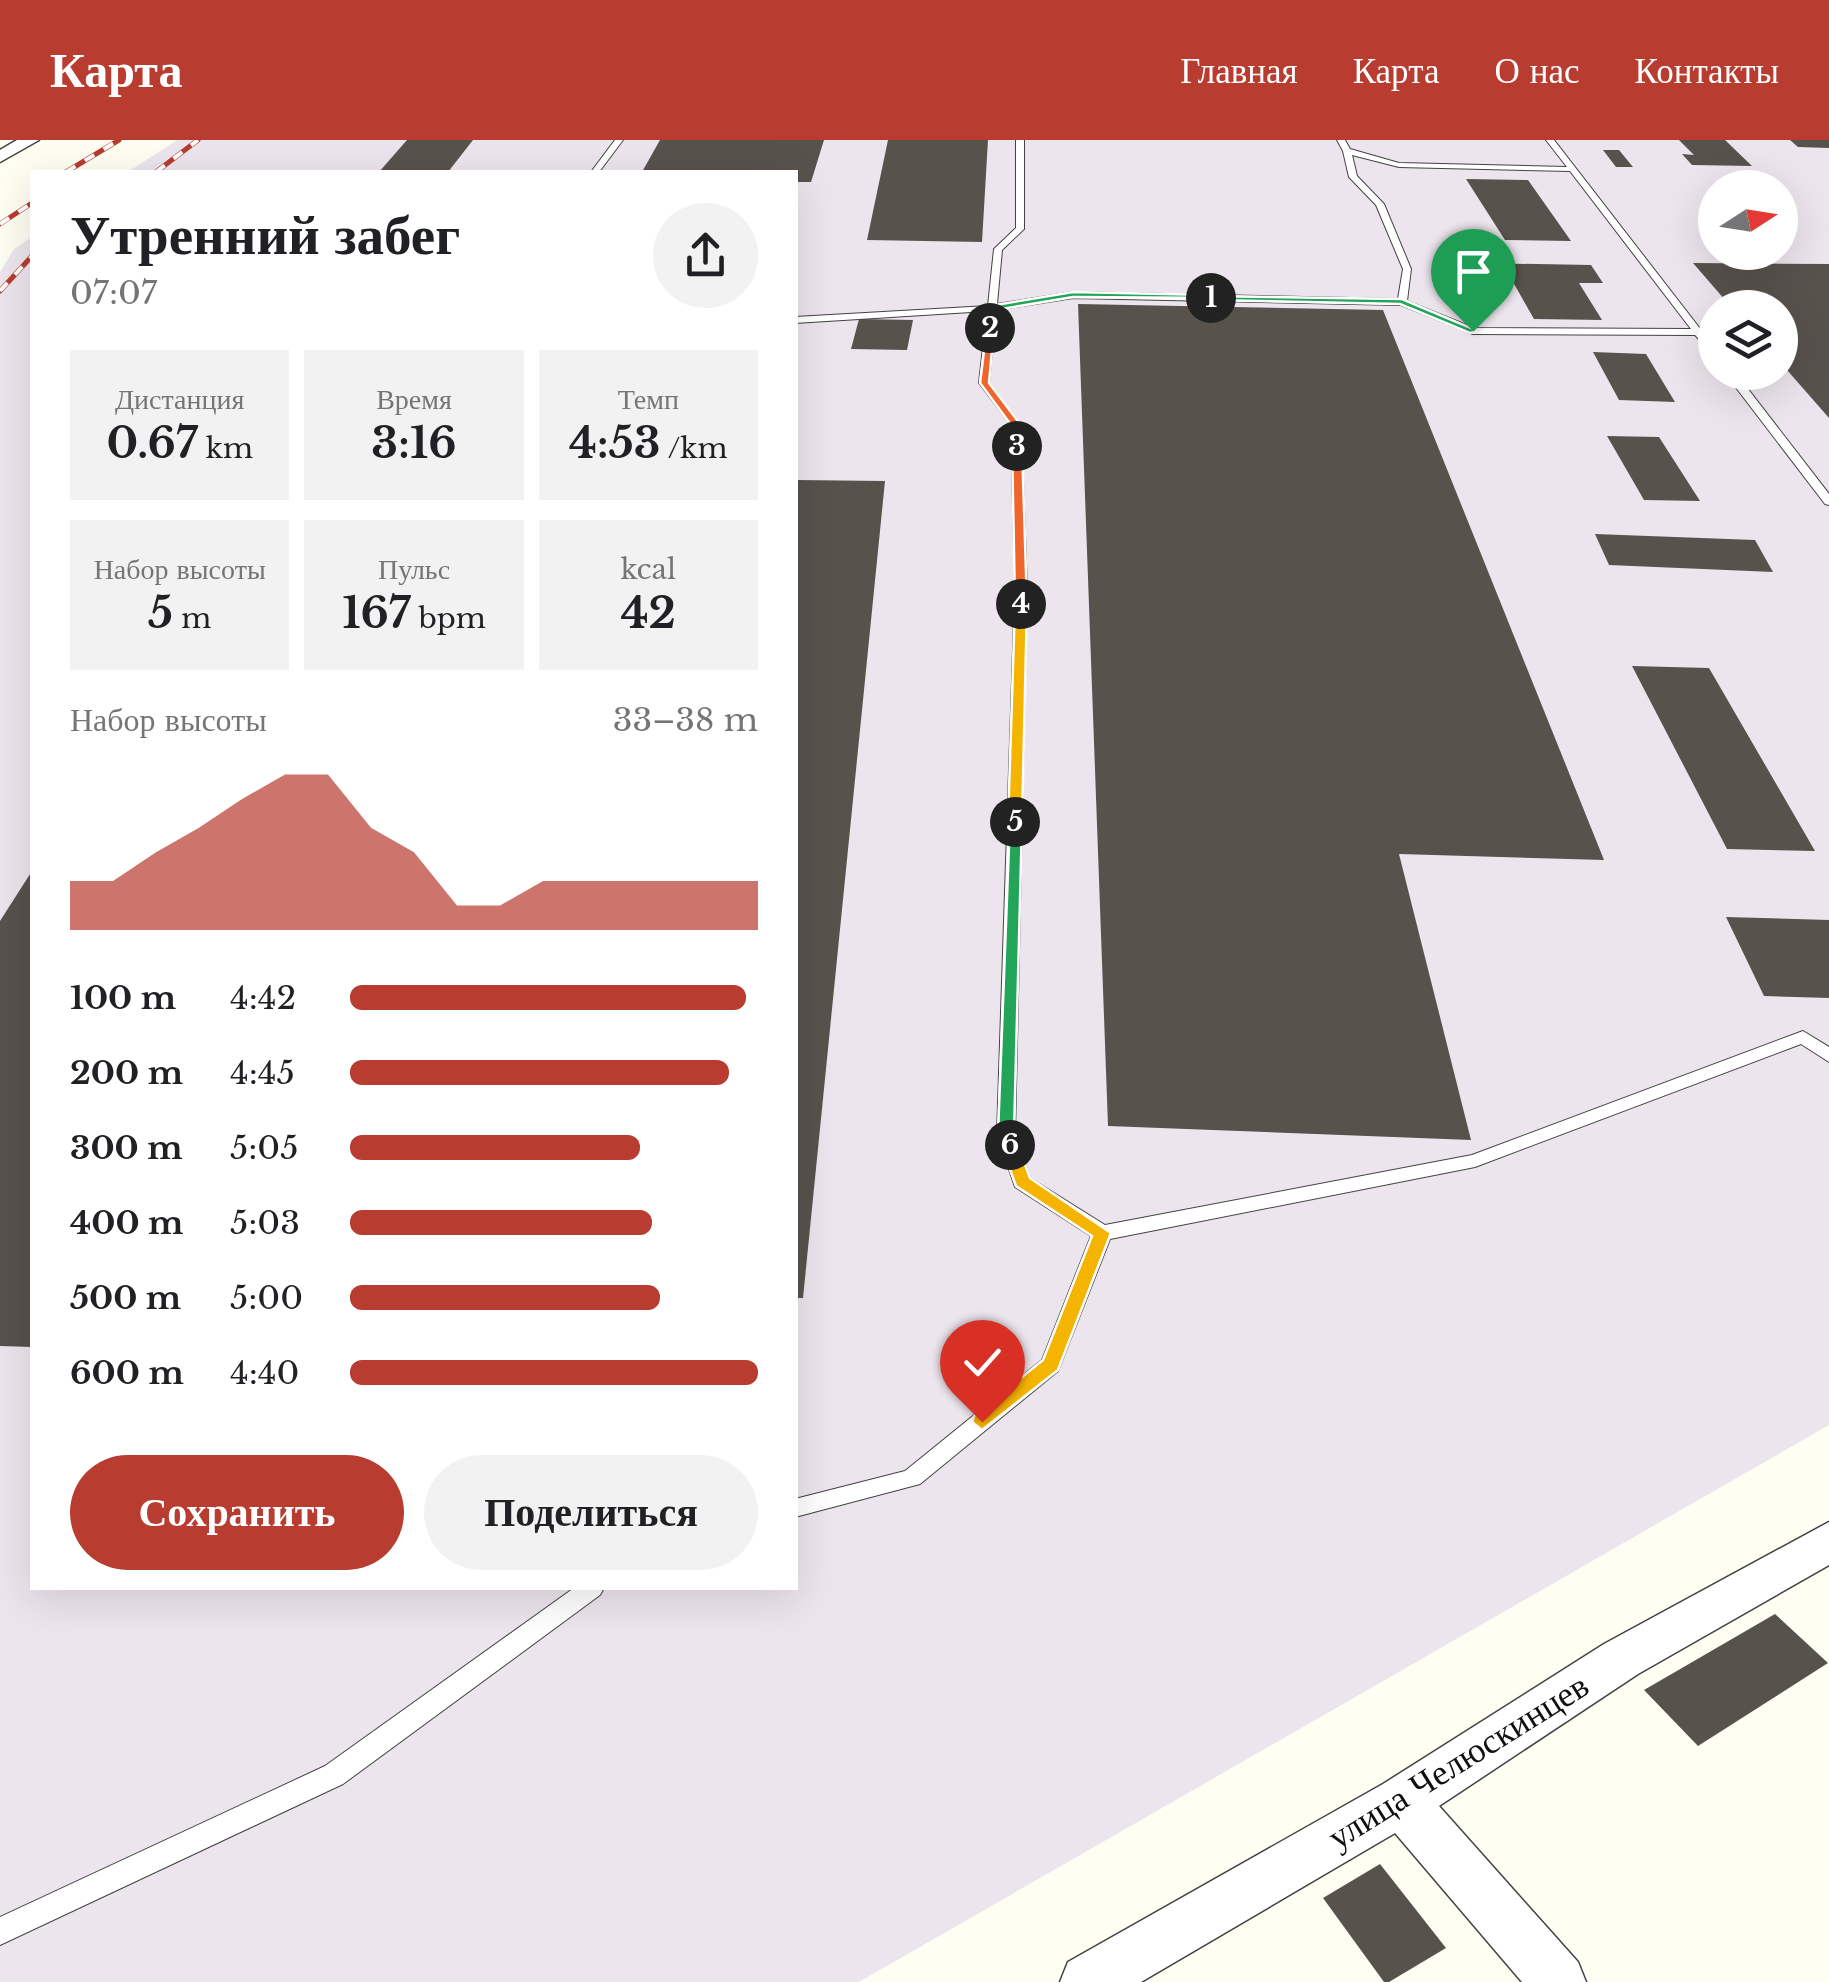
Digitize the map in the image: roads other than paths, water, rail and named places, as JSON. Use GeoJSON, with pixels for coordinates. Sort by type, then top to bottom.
{"type":"FeatureCollection","features":[{"type":"Feature","properties":{"kind":"street"},"geometry":{"type":"LineString","coordinates":[[0,158],[30,140]]}},
{"type":"Feature","properties":{"kind":"street","name":"улица Челюскинцев"},"geometry":{"type":"LineString","coordinates":[[1088,1982],[1400,1801],[1621,1660],[1829,1542]]}},
{"type":"Feature","properties":{"kind":"street"},"geometry":{"type":"LineString","coordinates":[[1400,1801],[1558,1982]]}},
{"type":"Feature","properties":{"kind":"lane"},"geometry":{"type":"LineString","coordinates":[[596,170],[619,140]]}},
{"type":"Feature","properties":{"kind":"lane"},"geometry":{"type":"LineString","coordinates":[[1020,140],[1020,229],[998,249],[984,383],[1016,425],[1022,589],[1006,1134],[1022,1182],[1102,1233],[1475,1161],[1802,1037],[1829,1056]]}},
{"type":"Feature","properties":{"kind":"lane"},"geometry":{"type":"LineString","coordinates":[[1341,140],[1353,177],[1380,204],[1407,269],[1402,302]]}},
{"type":"Feature","properties":{"kind":"lane"},"geometry":{"type":"LineString","coordinates":[[1550,140],[1698,332]]}},
{"type":"Feature","properties":{"kind":"lane"},"geometry":{"type":"LineString","coordinates":[[1347,151],[1399,165],[1572,169]]}},
{"type":"Feature","properties":{"kind":"lane"},"geometry":{"type":"LineString","coordinates":[[798,320],[992,308],[1073,295],[1402,302],[1473,331],[1698,332]]}},
{"type":"Feature","properties":{"kind":"lane"},"geometry":{"type":"LineString","coordinates":[[1743,390],[1829,502]]}},
{"type":"Feature","properties":{"kind":"lane"},"geometry":{"type":"LineString","coordinates":[[798,1507],[912,1478],[1051,1365],[1102,1233]]}},
{"type":"Feature","properties":{"kind":"lane"},"geometry":{"type":"LineString","coordinates":[[0,1931],[334,1774],[589,1590]]}},
{"type":"Feature","properties":{"kind":"railway"},"geometry":{"type":"LineString","coordinates":[[69,170],[119,140]]}},
{"type":"Feature","properties":{"kind":"railway"},"geometry":{"type":"LineString","coordinates":[[159,170],[198,140]]}},
{"type":"Feature","properties":{"kind":"railway"},"geometry":{"type":"LineString","coordinates":[[0,224],[30,204]]}},
{"type":"Feature","properties":{"kind":"railway"},"geometry":{"type":"LineString","coordinates":[[0,291],[30,258]]}}]}
